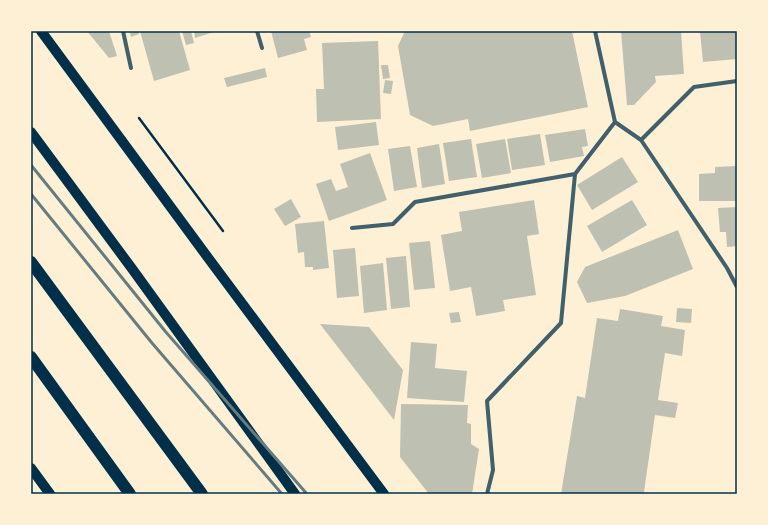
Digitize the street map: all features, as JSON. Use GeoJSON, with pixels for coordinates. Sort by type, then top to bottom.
{"type":"FeatureCollection","features":[{"type":"Feature","properties":{"kind":"highway"},"geometry":{"type":"LineString","coordinates":[[31,262],[202,494]]}},
{"type":"Feature","properties":{"kind":"highway"},"geometry":{"type":"LineString","coordinates":[[31,357],[130,494]]}},
{"type":"Feature","properties":{"kind":"main road"},"geometry":{"type":"LineString","coordinates":[[41,31],[384,494]]}},
{"type":"Feature","properties":{"kind":"main road"},"geometry":{"type":"LineString","coordinates":[[31,132],[295,494]]}},
{"type":"Feature","properties":{"kind":"main road"},"geometry":{"type":"LineString","coordinates":[[31,468],[50,494]]}},
{"type":"Feature","properties":{"kind":"street"},"geometry":{"type":"LineString","coordinates":[[123,31],[131,68]]}},
{"type":"Feature","properties":{"kind":"street"},"geometry":{"type":"LineString","coordinates":[[257,31],[262,48]]}},
{"type":"Feature","properties":{"kind":"street"},"geometry":{"type":"LineString","coordinates":[[595,31],[615,122],[641,140],[727,268],[737,287]]}},
{"type":"Feature","properties":{"kind":"street"},"geometry":{"type":"LineString","coordinates":[[641,140],[694,87],[737,81]]}},
{"type":"Feature","properties":{"kind":"street"},"geometry":{"type":"LineString","coordinates":[[488,494],[493,470],[487,401],[561,323],[575,174],[615,122]]}},
{"type":"Feature","properties":{"kind":"street"},"geometry":{"type":"LineString","coordinates":[[352,228],[393,224],[415,202],[575,174]]}},
{"type":"Feature","properties":{"kind":"path"},"geometry":{"type":"LineString","coordinates":[[139,118],[223,231]]}},
{"type":"Feature","properties":{"kind":"building"},"geometry":{"type":"Polygon","coordinates":[[[87,31],[109,31],[117,56],[109,58],[87,31]]]}},
{"type":"Feature","properties":{"kind":"building"},"geometry":{"type":"Polygon","coordinates":[[[138,31],[139,34],[131,37],[130,32],[138,31]]]}},
{"type":"Feature","properties":{"kind":"building"},"geometry":{"type":"Polygon","coordinates":[[[140,31],[179,31],[190,70],[154,81],[140,31]]]}},
{"type":"Feature","properties":{"kind":"building"},"geometry":{"type":"Polygon","coordinates":[[[182,31],[191,31],[194,43],[186,45],[182,31]]]}},
{"type":"Feature","properties":{"kind":"building"},"geometry":{"type":"Polygon","coordinates":[[[194,31],[217,31],[195,38],[194,31]]]}},
{"type":"Feature","properties":{"kind":"building"},"geometry":{"type":"Polygon","coordinates":[[[271,31],[309,31],[311,37],[304,39],[307,50],[278,58],[271,31]]]}},
{"type":"Feature","properties":{"kind":"building"},"geometry":{"type":"Polygon","coordinates":[[[405,31],[572,31],[588,107],[470,131],[468,119],[433,126],[410,115],[398,46],[405,31]]]}},
{"type":"Feature","properties":{"kind":"building"},"geometry":{"type":"Polygon","coordinates":[[[621,31],[681,31],[684,74],[655,76],[656,82],[634,105],[627,105],[621,31]]]}},
{"type":"Feature","properties":{"kind":"building"},"geometry":{"type":"Polygon","coordinates":[[[737,31],[737,59],[703,62],[700,32],[737,31]]]}},
{"type":"Feature","properties":{"kind":"building"},"geometry":{"type":"Polygon","coordinates":[[[378,41],[381,119],[317,122],[316,89],[324,89],[322,43],[378,41]]]}},
{"type":"Feature","properties":{"kind":"building"},"geometry":{"type":"Polygon","coordinates":[[[381,65],[388,65],[390,78],[383,79],[381,65]]]}},
{"type":"Feature","properties":{"kind":"building"},"geometry":{"type":"Polygon","coordinates":[[[265,68],[267,77],[227,87],[224,78],[265,68]]]}},
{"type":"Feature","properties":{"kind":"building"},"geometry":{"type":"Polygon","coordinates":[[[385,80],[393,81],[391,94],[383,93],[385,80]]]}},
{"type":"Feature","properties":{"kind":"building"},"geometry":{"type":"Polygon","coordinates":[[[376,122],[379,145],[338,150],[335,127],[376,122]]]}},
{"type":"Feature","properties":{"kind":"building"},"geometry":{"type":"Polygon","coordinates":[[[585,129],[588,146],[582,147],[584,156],[550,162],[545,135],[585,129]]]}},
{"type":"Feature","properties":{"kind":"building"},"geometry":{"type":"Polygon","coordinates":[[[540,134],[545,165],[512,170],[507,139],[540,134]]]}},
{"type":"Feature","properties":{"kind":"building"},"geometry":{"type":"Polygon","coordinates":[[[471,139],[477,177],[449,181],[443,143],[471,139]]]}},
{"type":"Feature","properties":{"kind":"building"},"geometry":{"type":"Polygon","coordinates":[[[505,139],[511,173],[482,178],[476,144],[505,139]]]}},
{"type":"Feature","properties":{"kind":"building"},"geometry":{"type":"Polygon","coordinates":[[[439,144],[445,184],[422,188],[417,148],[439,144]]]}},
{"type":"Feature","properties":{"kind":"building"},"geometry":{"type":"Polygon","coordinates":[[[410,146],[417,187],[394,191],[388,149],[410,146]]]}},
{"type":"Feature","properties":{"kind":"building"},"geometry":{"type":"Polygon","coordinates":[[[370,153],[387,200],[329,221],[316,184],[331,179],[336,191],[348,187],[340,164],[370,153]]]}},
{"type":"Feature","properties":{"kind":"building"},"geometry":{"type":"Polygon","coordinates":[[[622,157],[638,182],[592,210],[577,185],[622,157]]]}},
{"type":"Feature","properties":{"kind":"building"},"geometry":{"type":"Polygon","coordinates":[[[737,166],[737,201],[699,201],[699,174],[715,173],[715,167],[737,166]]]}},
{"type":"Feature","properties":{"kind":"building"},"geometry":{"type":"Polygon","coordinates":[[[291,199],[301,217],[285,226],[274,209],[291,199]]]}},
{"type":"Feature","properties":{"kind":"building"},"geometry":{"type":"Polygon","coordinates":[[[534,200],[539,234],[527,236],[536,295],[503,300],[505,311],[476,316],[471,287],[450,291],[441,235],[462,231],[459,212],[534,200]]]}},
{"type":"Feature","properties":{"kind":"building"},"geometry":{"type":"Polygon","coordinates":[[[632,200],[647,225],[602,252],[587,226],[632,200]]]}},
{"type":"Feature","properties":{"kind":"building"},"geometry":{"type":"Polygon","coordinates":[[[737,207],[737,246],[727,247],[726,232],[720,232],[718,208],[737,207]]]}},
{"type":"Feature","properties":{"kind":"building"},"geometry":{"type":"Polygon","coordinates":[[[324,221],[329,268],[313,270],[313,267],[305,267],[304,252],[298,253],[295,224],[324,221]]]}},
{"type":"Feature","properties":{"kind":"building"},"geometry":{"type":"Polygon","coordinates":[[[678,230],[693,269],[625,296],[587,303],[577,282],[585,267],[678,230]]]}},
{"type":"Feature","properties":{"kind":"building"},"geometry":{"type":"Polygon","coordinates":[[[430,241],[435,288],[414,290],[409,243],[430,241]]]}},
{"type":"Feature","properties":{"kind":"building"},"geometry":{"type":"Polygon","coordinates":[[[355,248],[359,296],[337,298],[333,250],[355,248]]]}},
{"type":"Feature","properties":{"kind":"building"},"geometry":{"type":"Polygon","coordinates":[[[406,256],[410,307],[391,309],[386,258],[406,256]]]}},
{"type":"Feature","properties":{"kind":"building"},"geometry":{"type":"Polygon","coordinates":[[[383,263],[387,310],[364,313],[360,266],[383,263]]]}},
{"type":"Feature","properties":{"kind":"building"},"geometry":{"type":"Polygon","coordinates":[[[677,308],[692,309],[691,323],[676,322],[677,308]]]}},
{"type":"Feature","properties":{"kind":"building"},"geometry":{"type":"Polygon","coordinates":[[[620,309],[663,316],[661,326],[685,330],[682,356],[665,353],[658,400],[678,403],[675,418],[655,415],[644,492],[651,494],[561,494],[577,396],[585,398],[597,318],[618,321],[620,309]]]}},
{"type":"Feature","properties":{"kind":"building"},"geometry":{"type":"Polygon","coordinates":[[[459,312],[461,322],[451,323],[449,313],[459,312]]]}},
{"type":"Feature","properties":{"kind":"building"},"geometry":{"type":"Polygon","coordinates":[[[320,324],[369,327],[403,370],[394,420],[320,324]]]}},
{"type":"Feature","properties":{"kind":"building"},"geometry":{"type":"Polygon","coordinates":[[[411,342],[437,344],[435,368],[467,371],[464,402],[407,398],[411,342]]]}},
{"type":"Feature","properties":{"kind":"building"},"geometry":{"type":"Polygon","coordinates":[[[401,404],[468,405],[467,423],[471,424],[471,444],[479,449],[472,494],[429,494],[400,457],[401,404]]]}},
{"type":"Feature","properties":{"kind":"railway"},"geometry":{"type":"LineString","coordinates":[[31,165],[165,331],[307,494]]}},
{"type":"Feature","properties":{"kind":"railway"},"geometry":{"type":"LineString","coordinates":[[31,194],[152,343],[282,494]]}}]}
